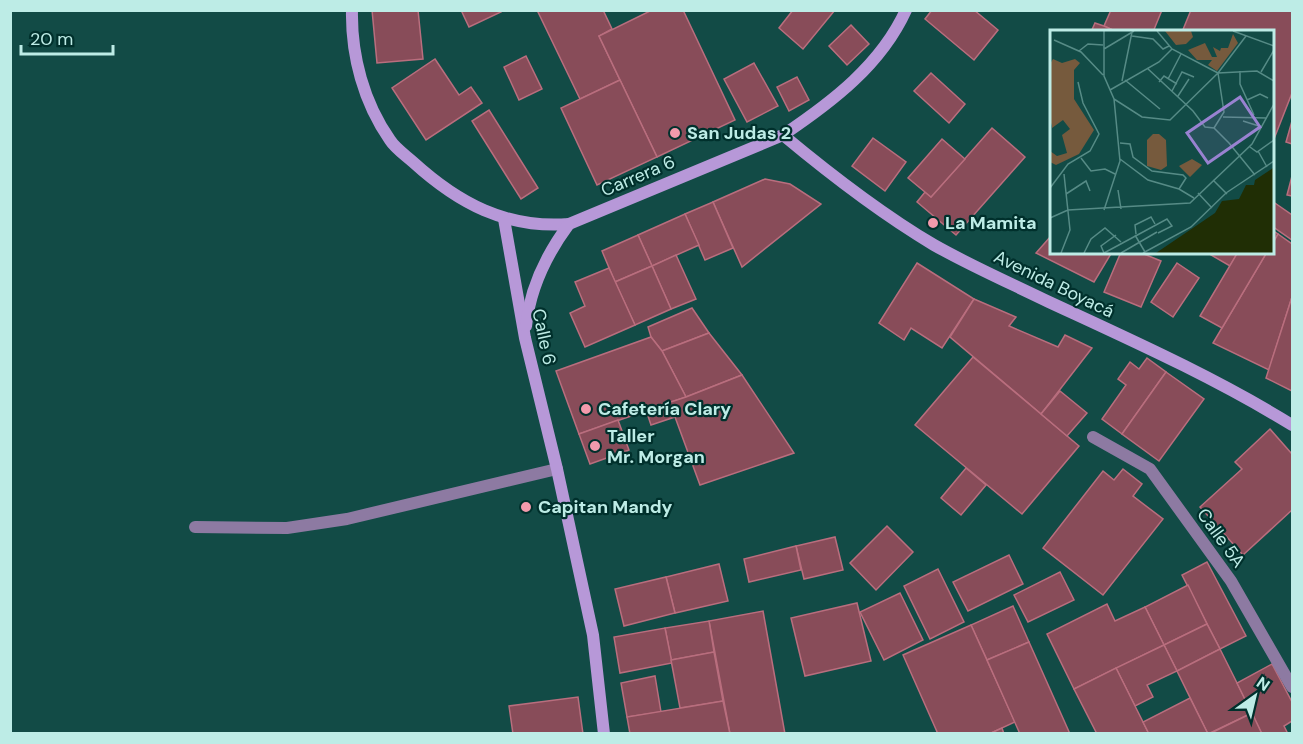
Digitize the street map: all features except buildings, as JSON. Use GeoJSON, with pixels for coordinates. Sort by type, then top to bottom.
{"type":"FeatureCollection","features":[{"type":"Feature","properties":{"kind":"street"},"geometry":{"type":"LineString","coordinates":[[352,10],[357,62],[365,97],[390,142],[432,179],[469,203],[504,219]]}},
{"type":"Feature","properties":{"kind":"street","name":"Carrera 6"},"geometry":{"type":"LineString","coordinates":[[504,219],[534,225],[569,224],[783,135],[806,119],[872,64],[906,10]]}},
{"type":"Feature","properties":{"kind":"street","name":"Avenida Boyacá"},"geometry":{"type":"LineString","coordinates":[[783,135],[866,201],[935,246],[1192,369],[1293,425]]}},
{"type":"Feature","properties":{"kind":"street","name":"Calle 6"},"geometry":{"type":"LineString","coordinates":[[504,219],[525,338],[558,469],[593,635],[603,734]]}},
{"type":"Feature","properties":{"kind":"street"},"geometry":{"type":"LineString","coordinates":[[525,338],[528,313],[542,266],[554,244],[569,224]]}},
{"type":"Feature","properties":{"kind":"street","name":"Calle 5A"},"geometry":{"type":"LineString","coordinates":[[1093,437],[1150,469],[1231,581],[1293,687]]}},
{"type":"Feature","properties":{"kind":"street"},"geometry":{"type":"LineString","coordinates":[[195,527],[287,528],[347,519],[558,469]]}},
{"type":"Feature","properties":{"kind":"place","name":"San Judas 2"},"geometry":{"type":"Point","coordinates":[675,133]}},
{"type":"Feature","properties":{"kind":"place","name":"La Mamita"},"geometry":{"type":"Point","coordinates":[933,223]}},
{"type":"Feature","properties":{"kind":"place","name":"Cafetería Clary"},"geometry":{"type":"Point","coordinates":[586,409]}},
{"type":"Feature","properties":{"kind":"place","name":"Taller Mr. Morgan"},"geometry":{"type":"Point","coordinates":[595,446]}},
{"type":"Feature","properties":{"kind":"place","name":"Capitan Mandy"},"geometry":{"type":"Point","coordinates":[526,507]}}]}
